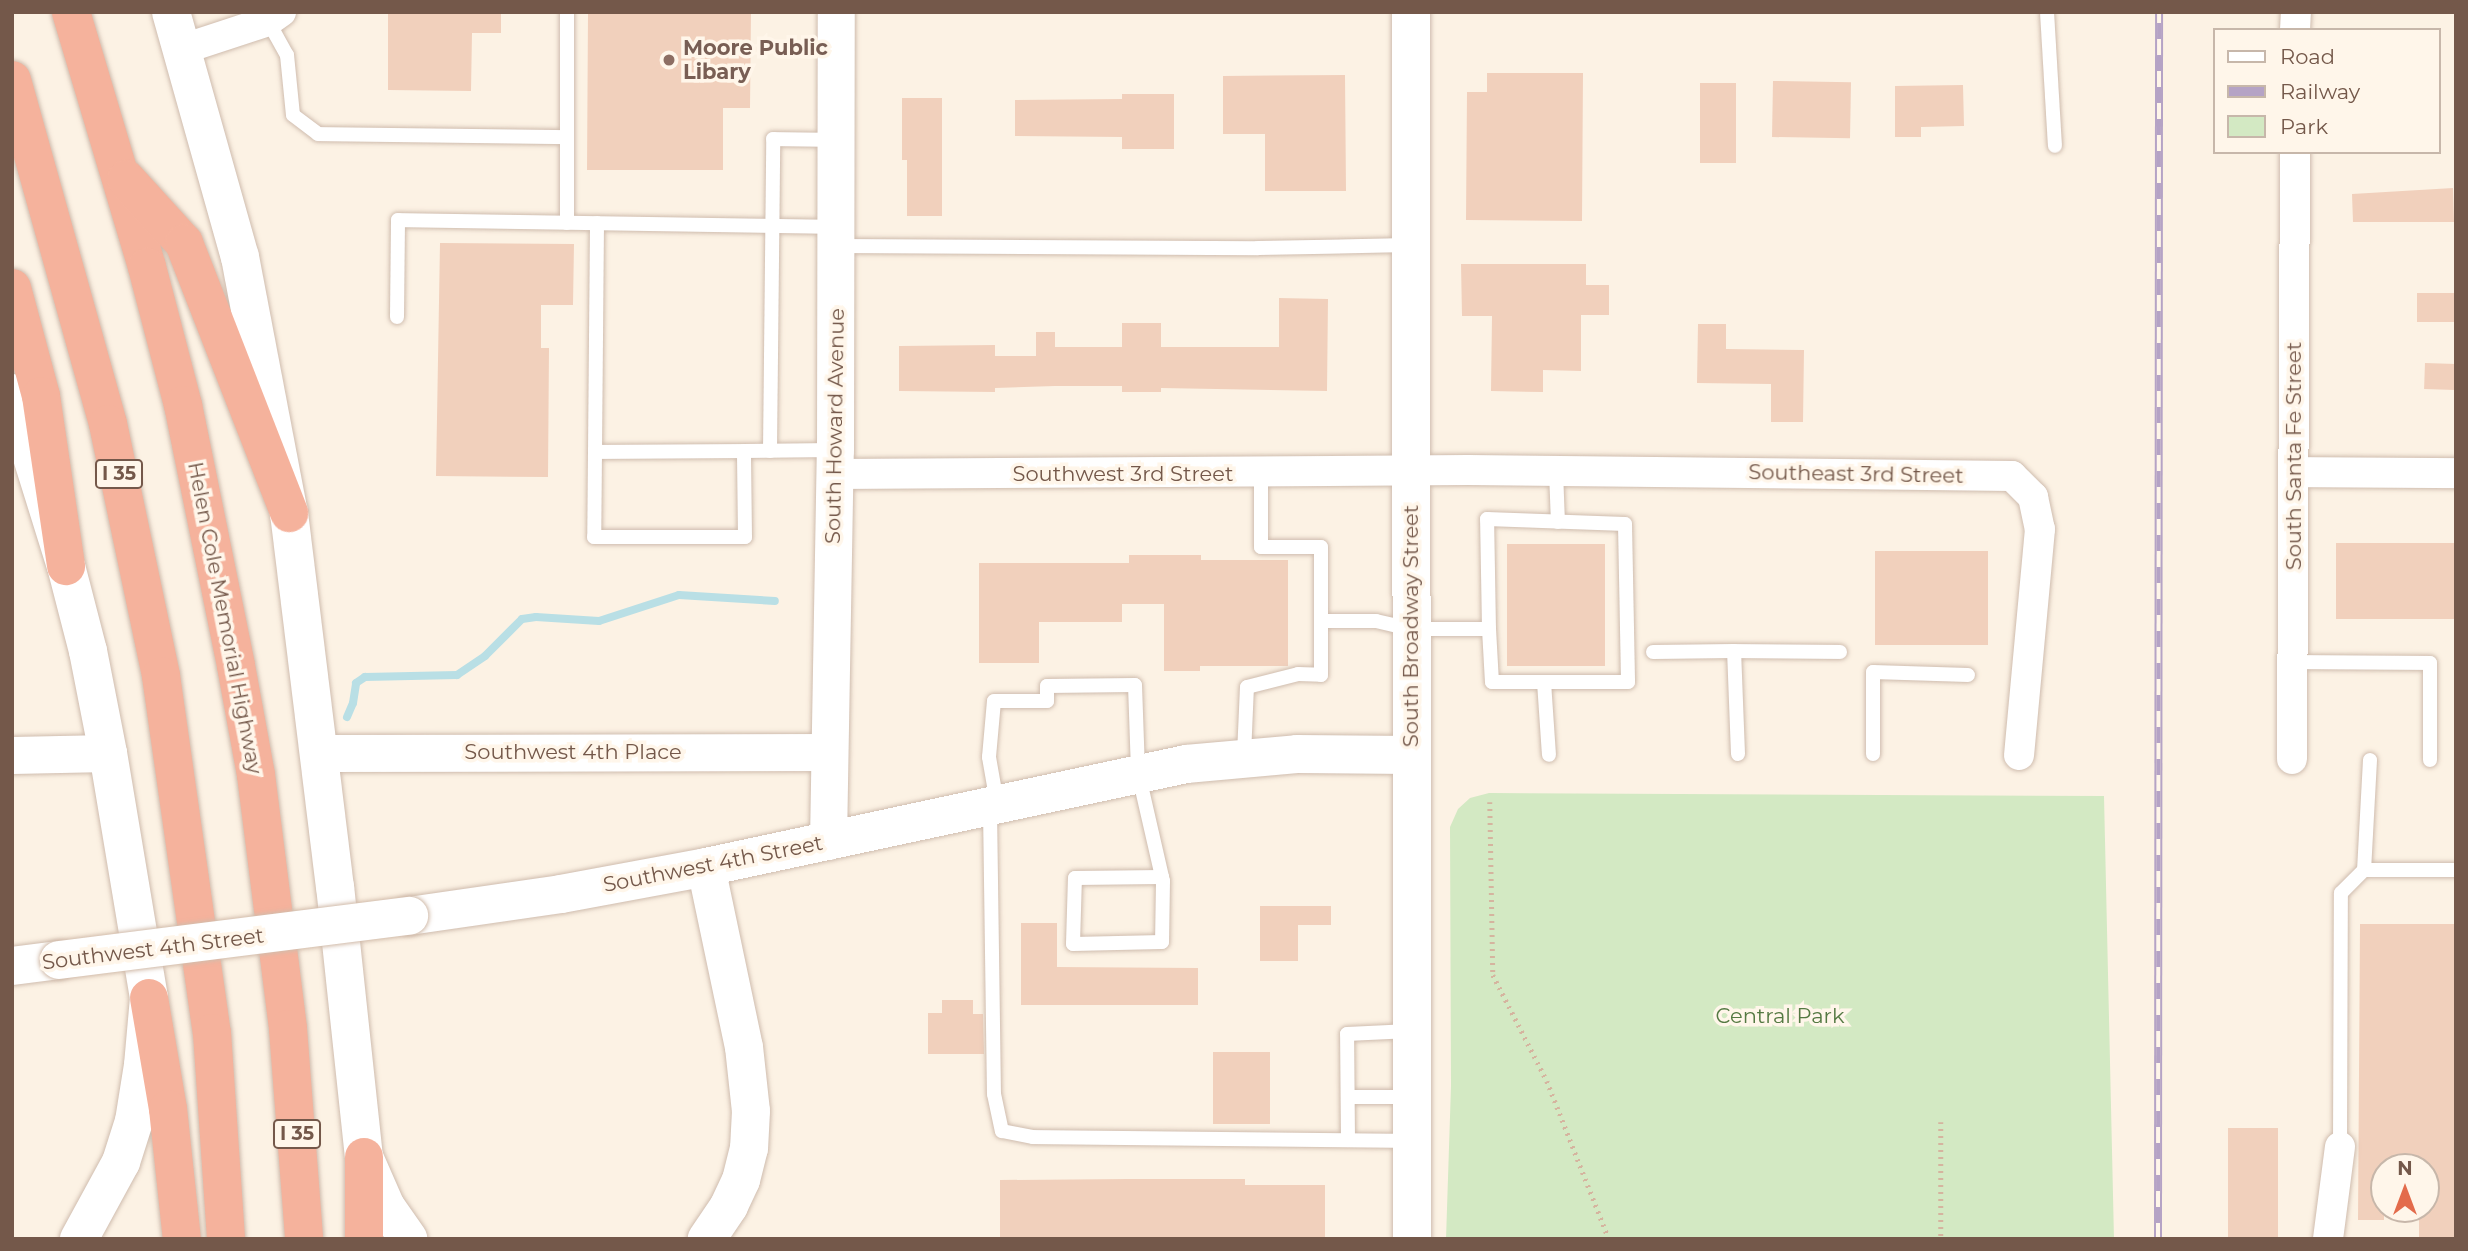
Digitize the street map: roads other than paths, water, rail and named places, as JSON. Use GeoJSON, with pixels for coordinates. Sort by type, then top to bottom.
{"type":"FeatureCollection","features":[{"type":"Feature","properties":{"kind":"highway","name":"Helen Cole Memorial Highway"},"geometry":{"type":"LineString","coordinates":[[71,12],[120,172],[183,405],[256,775],[288,1029],[304,1239]]}},
{"type":"Feature","properties":{"kind":"highway","name":"I 35"},"geometry":{"type":"LineString","coordinates":[[12,80],[108,424],[161,676],[212,1033],[226,1239]]}},
{"type":"Feature","properties":{"kind":"highway"},"geometry":{"type":"LineString","coordinates":[[120,172],[184,243],[289,513]]}},
{"type":"Feature","properties":{"kind":"highway"},"geometry":{"type":"LineString","coordinates":[[12,288],[41,396],[66,566]]}},
{"type":"Feature","properties":{"kind":"highway"},"geometry":{"type":"LineString","coordinates":[[149,998],[169,1109],[182,1239]]}},
{"type":"Feature","properties":{"kind":"highway"},"geometry":{"type":"LineString","coordinates":[[363,1157],[364,1239]]}},
{"type":"Feature","properties":{"kind":"main road"},"geometry":{"type":"LineString","coordinates":[[171,12],[240,257],[289,513],[319,753],[363,1157],[386,1207],[408,1239]]}},
{"type":"Feature","properties":{"kind":"main road","name":"South Broadway Street"},"geometry":{"type":"LineString","coordinates":[[1410,12],[1412,1239]]}},
{"type":"Feature","properties":{"kind":"main road"},"geometry":{"type":"LineString","coordinates":[[12,393],[66,566],[108,753],[149,998],[143,1065],[134,1121],[121,1162],[79,1239]]}},
{"type":"Feature","properties":{"kind":"main road","name":"Southwest 4th Street"},"geometry":{"type":"LineString","coordinates":[[12,966],[561,894],[706,867],[1138,772],[1244,757],[1297,754],[1411,755]]}},
{"type":"Feature","properties":{"kind":"main road"},"geometry":{"type":"LineString","coordinates":[[706,867],[744,1048],[751,1111],[749,1148],[741,1180],[729,1206],[707,1239]]}},
{"type":"Feature","properties":{"kind":"street"},"geometry":{"type":"LineString","coordinates":[[836,12],[849,12]]}},
{"type":"Feature","properties":{"kind":"street","name":"South Howard Avenue"},"geometry":{"type":"LineString","coordinates":[[828,841],[835,462],[836,12]]}},
{"type":"Feature","properties":{"kind":"street"},"geometry":{"type":"LineString","coordinates":[[183,49],[274,17]]}},
{"type":"Feature","properties":{"kind":"street","name":"South Santa Fe Street"},"geometry":{"type":"LineString","coordinates":[[2292,759],[2295,154]]}},
{"type":"Feature","properties":{"kind":"street","name":"Southwest 3rd Street"},"geometry":{"type":"LineString","coordinates":[[835,462],[1261,473],[1410,472]]}},
{"type":"Feature","properties":{"kind":"street","name":"Southeast 3rd Street"},"geometry":{"type":"LineString","coordinates":[[1410,472],[2012,476],[2033,497],[2040,528],[2020,755]]}},
{"type":"Feature","properties":{"kind":"street"},"geometry":{"type":"LineString","coordinates":[[2294,472],[2456,473]]}},
{"type":"Feature","properties":{"kind":"street","name":"Southwest 4th Place"},"geometry":{"type":"LineString","coordinates":[[319,753],[828,752]]}},
{"type":"Feature","properties":{"kind":"street"},"geometry":{"type":"LineString","coordinates":[[12,755],[108,753]]}},
{"type":"Feature","properties":{"kind":"street"},"geometry":{"type":"LineString","coordinates":[[2328,1239],[2340,1147]]}},
{"type":"Feature","properties":{"kind":"lane"},"geometry":{"type":"LineString","coordinates":[[567,12],[567,223]]}},
{"type":"Feature","properties":{"kind":"lane"},"geometry":{"type":"LineString","coordinates":[[2047,12],[2055,146]]}},
{"type":"Feature","properties":{"kind":"lane"},"geometry":{"type":"LineString","coordinates":[[274,17],[287,55],[293,115],[318,134],[567,137]]}},
{"type":"Feature","properties":{"kind":"lane"},"geometry":{"type":"LineString","coordinates":[[770,451],[773,139],[836,140]]}},
{"type":"Feature","properties":{"kind":"lane"},"geometry":{"type":"LineString","coordinates":[[397,317],[398,220],[773,226],[836,236],[1258,248],[1410,245]]}},
{"type":"Feature","properties":{"kind":"lane"},"geometry":{"type":"LineString","coordinates":[[597,223],[594,537],[745,537],[744,451]]}},
{"type":"Feature","properties":{"kind":"lane"},"geometry":{"type":"LineString","coordinates":[[596,452],[770,451],[835,462]]}},
{"type":"Feature","properties":{"kind":"lane"},"geometry":{"type":"LineString","coordinates":[[1556,471],[1558,522]]}},
{"type":"Feature","properties":{"kind":"lane"},"geometry":{"type":"LineString","coordinates":[[1244,757],[1247,688],[1298,674],[1321,675],[1321,547],[1261,547],[1261,473]]}},
{"type":"Feature","properties":{"kind":"lane"},"geometry":{"type":"LineString","coordinates":[[1487,519],[1625,524],[1628,682],[1492,682],[1489,629],[1487,519]]}},
{"type":"Feature","properties":{"kind":"lane"},"geometry":{"type":"LineString","coordinates":[[1321,621],[1376,621],[1410,629],[1489,629]]}},
{"type":"Feature","properties":{"kind":"lane"},"geometry":{"type":"LineString","coordinates":[[1734,651],[1738,754]]}},
{"type":"Feature","properties":{"kind":"lane"},"geometry":{"type":"LineString","coordinates":[[1653,652],[1840,652]]}},
{"type":"Feature","properties":{"kind":"lane"},"geometry":{"type":"LineString","coordinates":[[2293,662],[2430,663],[2430,760]]}},
{"type":"Feature","properties":{"kind":"lane"},"geometry":{"type":"LineString","coordinates":[[1873,754],[1873,672],[1968,675]]}},
{"type":"Feature","properties":{"kind":"lane"},"geometry":{"type":"LineString","coordinates":[[1544,682],[1549,755]]}},
{"type":"Feature","properties":{"kind":"lane"},"geometry":{"type":"LineString","coordinates":[[1162,877],[1074,878],[1073,944],[1162,942],[1162,877],[1138,772],[1135,685],[1047,686],[1047,701],[994,701],[989,757],[993,804],[994,1094],[1002,1131],[1033,1137],[1411,1141]]}},
{"type":"Feature","properties":{"kind":"lane"},"geometry":{"type":"LineString","coordinates":[[2340,1147],[2341,893],[2364,870],[2370,760]]}},
{"type":"Feature","properties":{"kind":"lane"},"geometry":{"type":"LineString","coordinates":[[2364,870],[2456,870]]}},
{"type":"Feature","properties":{"kind":"lane"},"geometry":{"type":"LineString","coordinates":[[1349,1140],[1348,1034],[1410,1031]]}},
{"type":"Feature","properties":{"kind":"lane"},"geometry":{"type":"LineString","coordinates":[[1348,1097],[1410,1097]]}},
{"type":"Feature","properties":{"kind":"waterway"},"geometry":{"type":"LineString","coordinates":[[347,717],[353,703],[356,683],[365,677],[457,675],[485,656],[522,619],[536,617],[599,621],[679,595],[775,601]]}},
{"type":"Feature","properties":{"kind":"railway"},"geometry":{"type":"LineString","coordinates":[[2158,1239],[2159,12]]}},
{"type":"Feature","properties":{"kind":"place","name":"Moore Public Libary"},"geometry":{"type":"Point","coordinates":[669,60]}},
{"type":"Feature","properties":{"kind":"park label","name":"Central Park"},"geometry":{"type":"Point","coordinates":[1780,1016]}}]}
